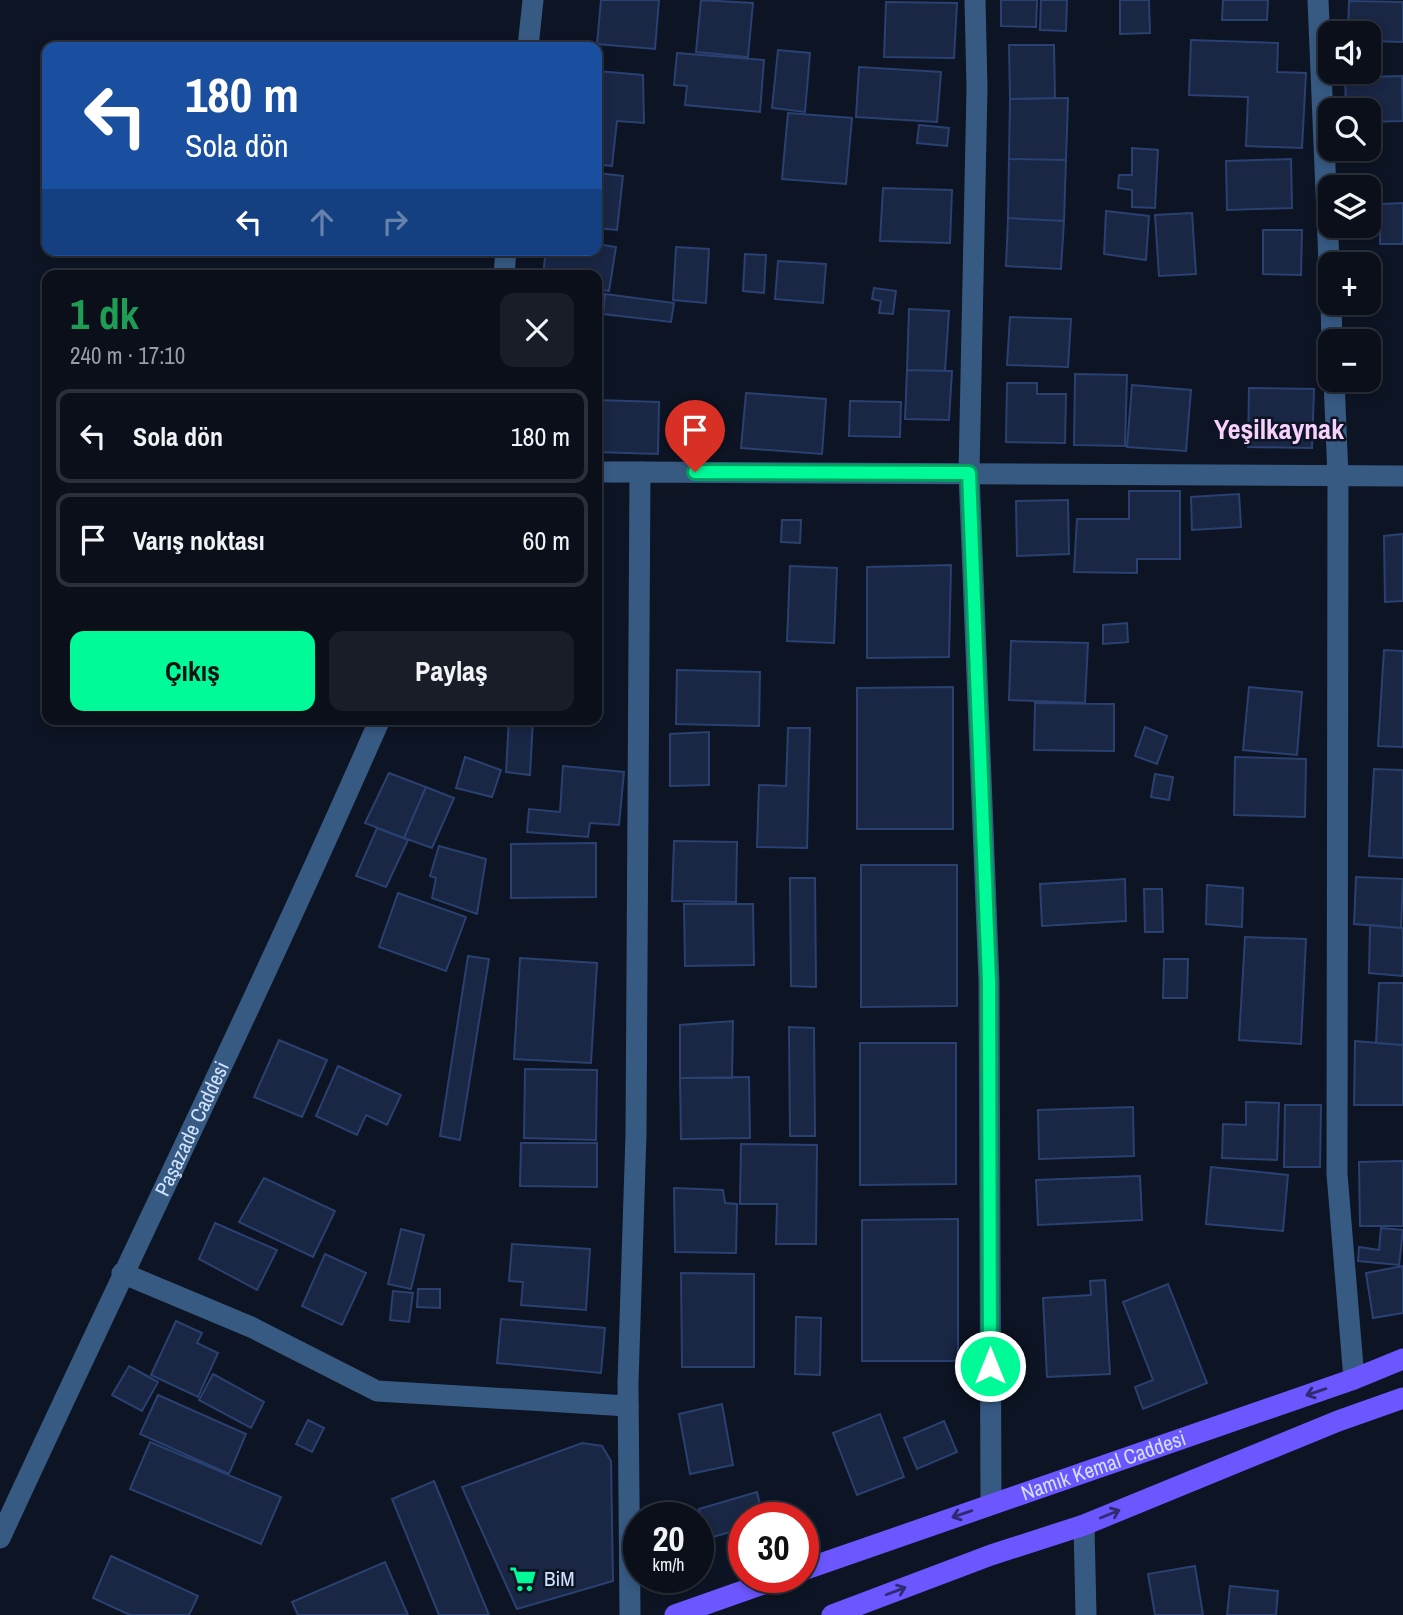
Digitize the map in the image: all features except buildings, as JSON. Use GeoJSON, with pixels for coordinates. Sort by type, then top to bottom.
{"type":"FeatureCollection","features":[{"type":"Feature","properties":{"kind":"main road","name":"Namık Kemal Caddesi"},"geometry":{"type":"LineString","coordinates":[[819,1564],[1354,1379],[1403,1359]]}},
{"type":"Feature","properties":{"kind":"main road","name":"Namık Kemal Caddesi"},"geometry":{"type":"LineString","coordinates":[[832,1615],[858,1610],[991,1555],[1084,1525],[1325,1426],[1403,1398]]}},
{"type":"Feature","properties":{"kind":"main road"},"geometry":{"type":"LineString","coordinates":[[675,1615],[738,1593]]}},
{"type":"Feature","properties":{"kind":"street"},"geometry":{"type":"LineString","coordinates":[[529,42],[533,0]]}},
{"type":"Feature","properties":{"kind":"street"},"geometry":{"type":"LineString","coordinates":[[975,0],[977,88],[969,473],[989,981],[991,1503]]}},
{"type":"Feature","properties":{"kind":"street"},"geometry":{"type":"LineString","coordinates":[[1318,0],[1329,252]]}},
{"type":"Feature","properties":{"kind":"street"},"geometry":{"type":"LineString","coordinates":[[1334,392],[1338,477],[1337,1174],[1354,1379]]}},
{"type":"Feature","properties":{"kind":"street"},"geometry":{"type":"LineString","coordinates":[[602,472],[1403,476]]}},
{"type":"Feature","properties":{"kind":"street"},"geometry":{"type":"LineString","coordinates":[[629,1615],[628,1406],[636,1134],[640,472]]}},
{"type":"Feature","properties":{"kind":"street","name":"Paşazade Caddesi"},"geometry":{"type":"LineString","coordinates":[[0,1538],[122,1273],[289,925],[377,725]]}},
{"type":"Feature","properties":{"kind":"street"},"geometry":{"type":"LineString","coordinates":[[122,1273],[251,1326],[377,1391],[628,1406]]}},
{"type":"Feature","properties":{"kind":"street"},"geometry":{"type":"LineString","coordinates":[[1084,1525],[1086,1615]]}},
{"type":"Feature","properties":{"kind":"place","name":"BiM"},"geometry":{"type":"Point","coordinates":[523,1579]}},
{"type":"Feature","properties":{"kind":"district","name":"Yeşilkaynak"},"geometry":{"type":"Point","coordinates":[1279,429]}},
{"type":"Feature","properties":{"kind":"route"},"geometry":{"type":"LineString","coordinates":[[695,472],[969,473],[989,981],[990,1366]]}}]}
